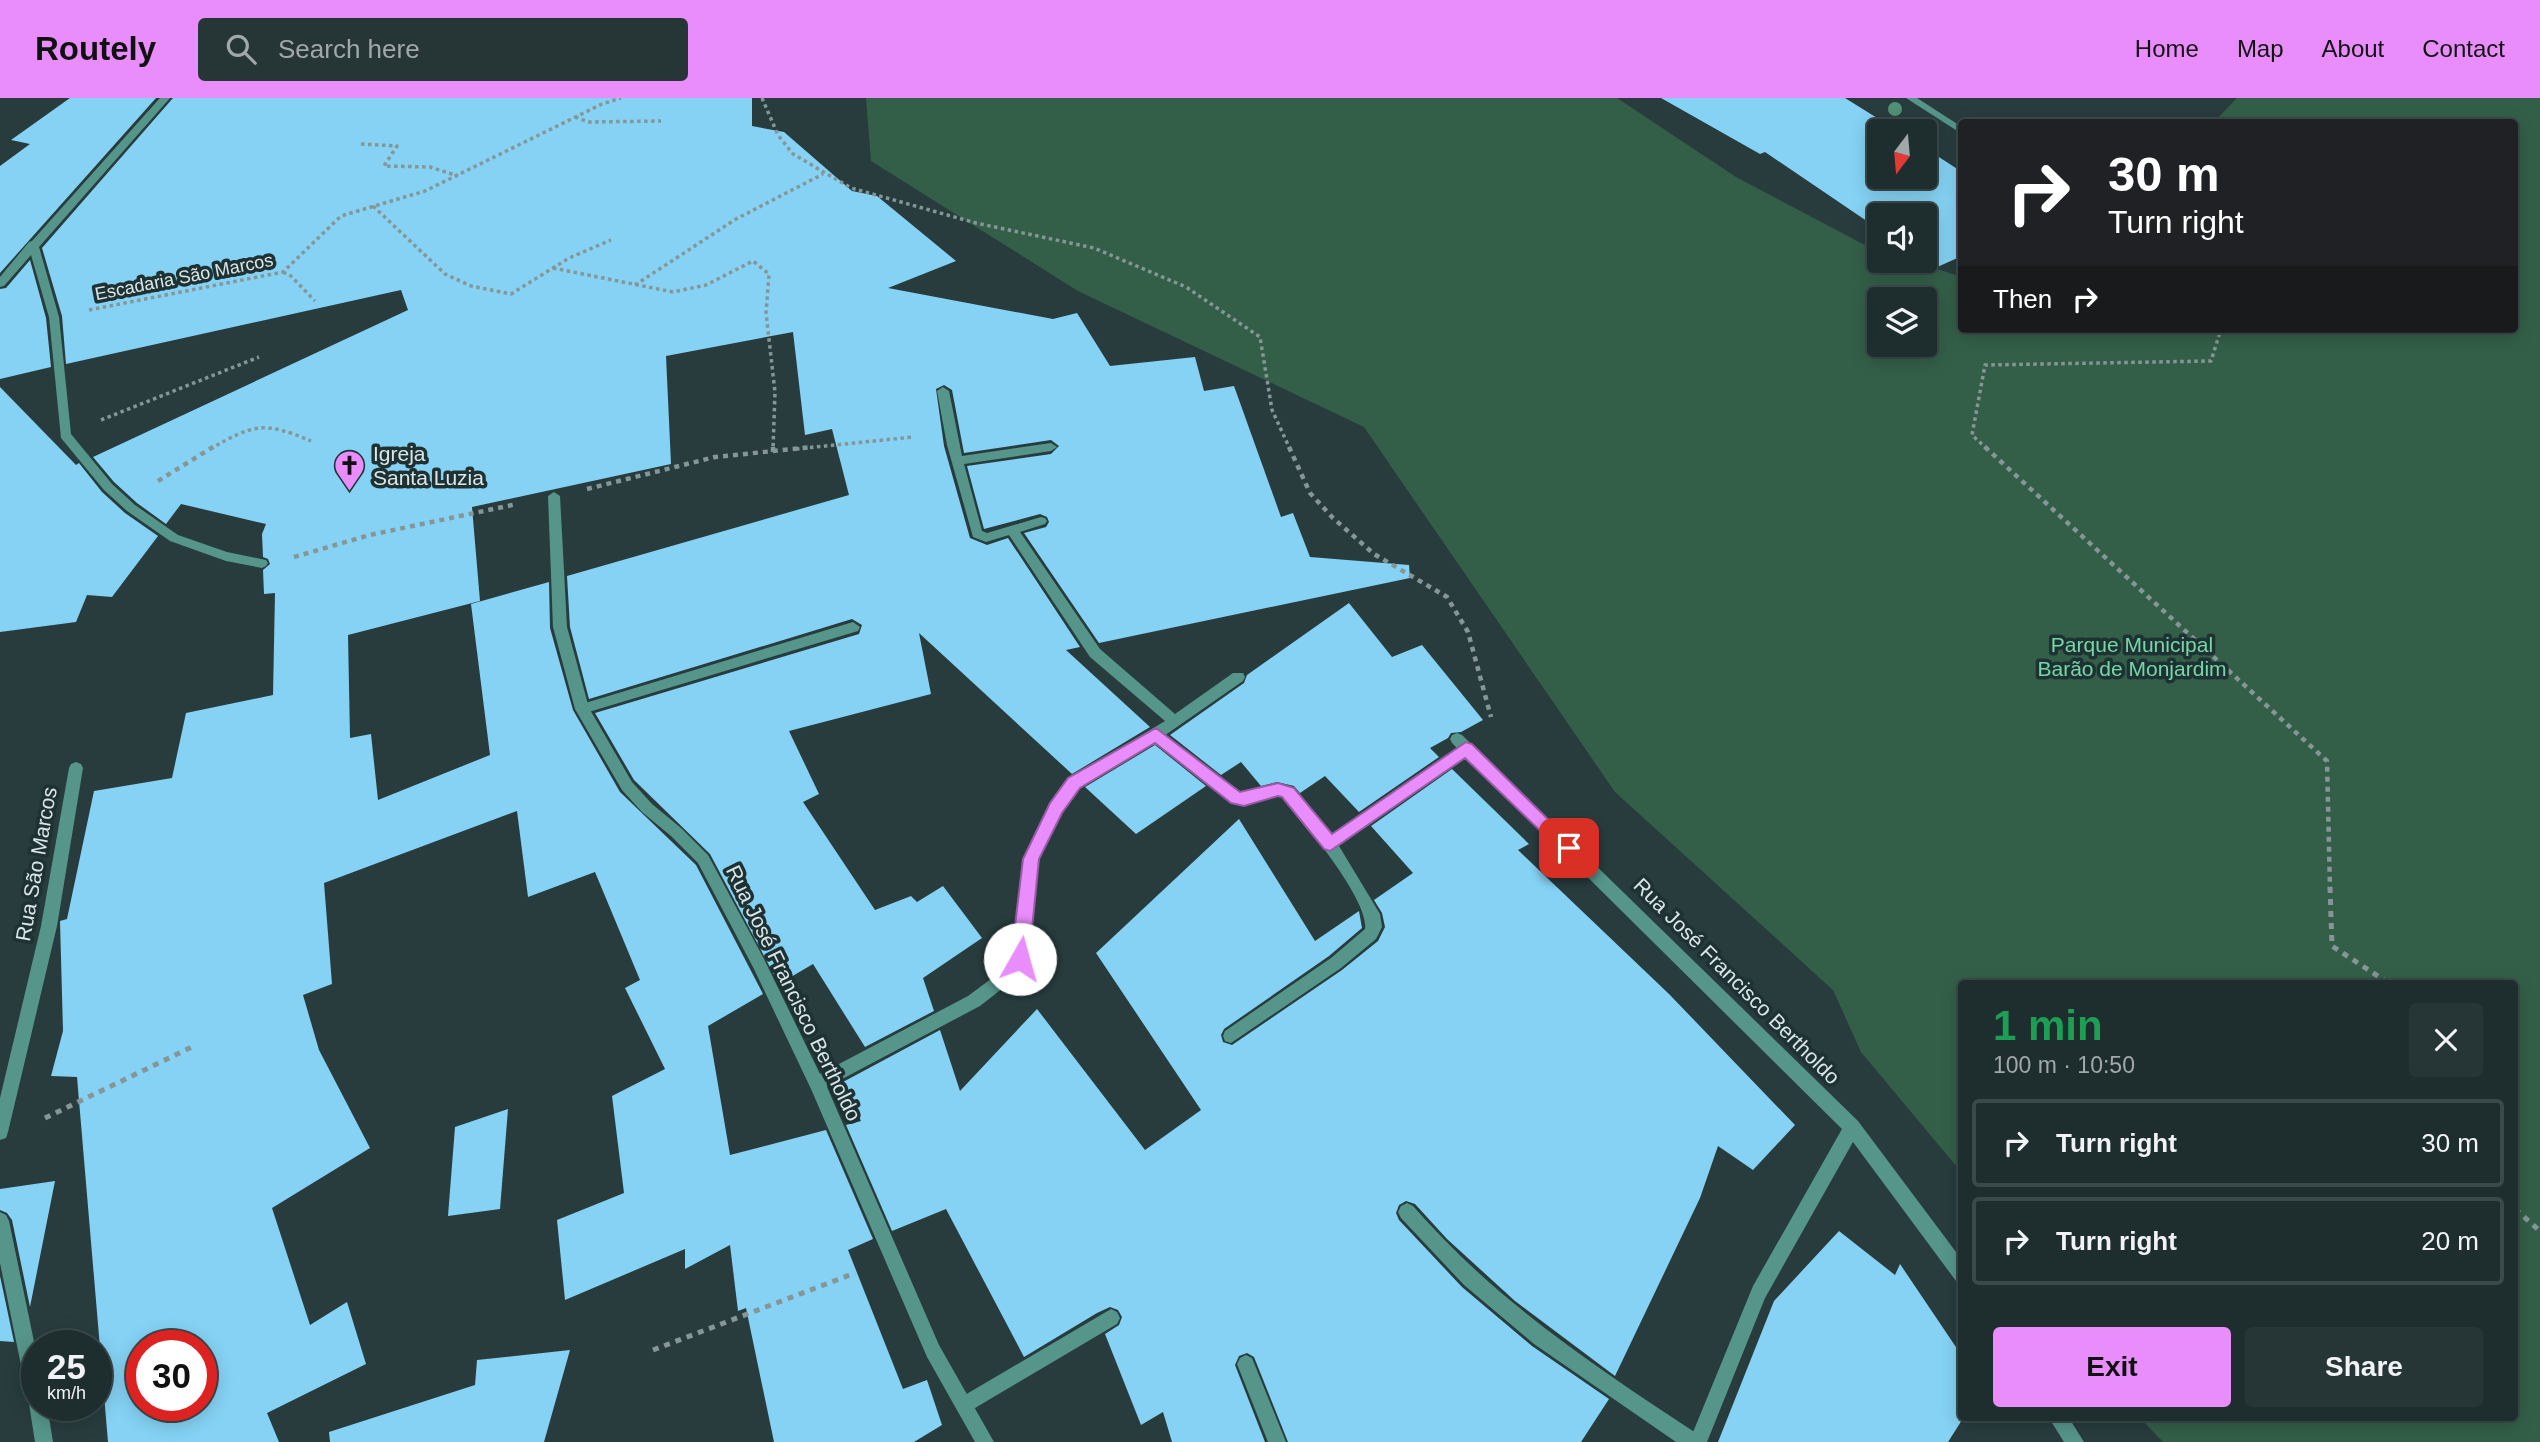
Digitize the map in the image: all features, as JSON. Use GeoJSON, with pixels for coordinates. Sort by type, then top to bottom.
{"type":"FeatureCollection","features":[{"type":"Feature","properties":{"kind":"street"},"geometry":{"type":"LineString","coordinates":[[0,284],[165,98]]}},
{"type":"Feature","properties":{"kind":"street"},"geometry":{"type":"LineString","coordinates":[[1912,98],[1958,128]]}},
{"type":"Feature","properties":{"kind":"street"},"geometry":{"type":"LineString","coordinates":[[33,244],[54,317],[65,435],[108,486],[131,508],[174,538],[197,548],[262,563]]}},
{"type":"Feature","properties":{"kind":"street"},"geometry":{"type":"LineString","coordinates":[[943,391],[950,433],[977,534],[986,538],[1041,521]]}},
{"type":"Feature","properties":{"kind":"street"},"geometry":{"type":"LineString","coordinates":[[957,461],[1051,447]]}},
{"type":"Feature","properties":{"kind":"street","name":"Rua José Francisco Bertholdo"},"geometry":{"type":"LineString","coordinates":[[554,496],[560,627],[582,709],[627,786],[703,859],[759,964],[817,1084],[933,1351],[984,1441]]}},
{"type":"Feature","properties":{"kind":"street"},"geometry":{"type":"LineString","coordinates":[[1013,531],[1095,653],[1174,721]]}},
{"type":"Feature","properties":{"kind":"street"},"geometry":{"type":"LineString","coordinates":[[582,709],[853,627]]}},
{"type":"Feature","properties":{"kind":"street"},"geometry":{"type":"LineString","coordinates":[[817,1084],[974,1001],[1012,972],[1020,959],[1023,946],[1031,859],[1056,808],[1074,783],[1156,734],[1238,677]]}},
{"type":"Feature","properties":{"kind":"street"},"geometry":{"type":"LineString","coordinates":[[1156,734],[1237,799],[1244,800],[1278,789],[1288,793],[1330,844],[1373,914],[1371,934],[1336,963],[1231,1037]]}},
{"type":"Feature","properties":{"kind":"street","name":"Rua José Francisco Bertholdo"},"geometry":{"type":"LineString","coordinates":[[1330,844],[1462,744],[1852,1127],[1958,1270]]}},
{"type":"Feature","properties":{"kind":"street","name":"Rua São Marcos"},"geometry":{"type":"LineString","coordinates":[[0,1132],[49,926],[76,768]]}},
{"type":"Feature","properties":{"kind":"street"},"geometry":{"type":"LineString","coordinates":[[1407,1212],[1452,1261],[1515,1317],[1573,1362],[1695,1442],[1759,1292],[1852,1127]]}},
{"type":"Feature","properties":{"kind":"street"},"geometry":{"type":"LineString","coordinates":[[0,1221],[22,1330]]}},
{"type":"Feature","properties":{"kind":"street"},"geometry":{"type":"LineString","coordinates":[[964,1405],[1111,1318]]}},
{"type":"Feature","properties":{"kind":"street"},"geometry":{"type":"LineString","coordinates":[[1246,1364],[1277,1442]]}},
{"type":"Feature","properties":{"kind":"street"},"geometry":{"type":"LineString","coordinates":[[40,1421],[44,1442]]}},
{"type":"Feature","properties":{"kind":"street"},"geometry":{"type":"LineString","coordinates":[[2060,1421],[2075,1442]]}},
{"type":"Feature","properties":{"kind":"path","name":"Escadaria São Marcos"},"geometry":{"type":"LineString","coordinates":[[54,317],[284,272],[341,216],[425,191],[492,156],[621,98]]}},
{"type":"Feature","properties":{"kind":"path"},"geometry":{"type":"LineString","coordinates":[[762,98],[778,135],[793,154],[851,188],[976,223],[1094,248],[1186,288],[1260,337],[1272,410],[1310,493],[1333,518],[1374,554],[1447,597],[1468,632],[1494,728],[1495,749],[1489,770]]}},
{"type":"Feature","properties":{"kind":"path"},"geometry":{"type":"LineString","coordinates":[[575,117],[589,122],[661,121]]}},
{"type":"Feature","properties":{"kind":"path"},"geometry":{"type":"LineString","coordinates":[[360,144],[397,146],[384,166],[422,165],[444,169],[458,176]]}},
{"type":"Feature","properties":{"kind":"path"},"geometry":{"type":"LineString","coordinates":[[635,285],[725,225],[823,174]]}},
{"type":"Feature","properties":{"kind":"path"},"geometry":{"type":"LineString","coordinates":[[372,205],[390,219],[427,261],[456,281],[472,287],[511,294],[569,258],[611,240]]}},
{"type":"Feature","properties":{"kind":"path"},"geometry":{"type":"LineString","coordinates":[[553,268],[673,292],[692,291],[716,283],[753,261],[769,274],[766,313],[775,392],[773,452]]}},
{"type":"Feature","properties":{"kind":"path"},"geometry":{"type":"LineString","coordinates":[[284,272],[315,301]]}},
{"type":"Feature","properties":{"kind":"path"},"geometry":{"type":"LineString","coordinates":[[2220,333],[2211,360],[1985,365],[1972,435],[2327,761],[2332,946],[2384,980]]}},
{"type":"Feature","properties":{"kind":"path"},"geometry":{"type":"LineString","coordinates":[[65,435],[259,357]]}},
{"type":"Feature","properties":{"kind":"path"},"geometry":{"type":"LineString","coordinates":[[131,508],[145,490],[167,475],[247,430],[270,426],[311,441]]}},
{"type":"Feature","properties":{"kind":"path"},"geometry":{"type":"LineString","coordinates":[[262,563],[370,535],[554,496],[715,457],[950,433]]}},
{"type":"Feature","properties":{"kind":"path"},"geometry":{"type":"LineString","coordinates":[[38,1122],[196,1045]]}},
{"type":"Feature","properties":{"kind":"path"},"geometry":{"type":"LineString","coordinates":[[2518,1212],[2540,1231]]}},
{"type":"Feature","properties":{"kind":"path"},"geometry":{"type":"LineString","coordinates":[[653,1350],[893,1258]]}},
{"type":"Feature","properties":{"kind":"green space","name":"Parque Municipal Barão de Monjardim"},"geometry":{"type":"Polygon","coordinates":[[[866,98],[1617,98],[1736,177],[1867,245],[1867,273],[1937,273],[1937,269],[1958,276],[1958,333],[2518,333],[2518,119],[2217,119],[2237,98],[2540,98],[2540,1442],[2163,1442],[2143,1421],[2518,1421],[2518,980],[1958,980],[1958,1168],[1861,1052],[1833,990],[1615,792],[1364,427],[1078,291],[871,161],[866,98]]]}},
{"type":"Feature","properties":{"kind":"building"},"geometry":{"type":"Polygon","coordinates":[[[70,98],[156,98],[0,273],[0,166],[30,144],[11,140],[70,98]]]}},
{"type":"Feature","properties":{"kind":"building"},"geometry":{"type":"Polygon","coordinates":[[[173,98],[752,98],[752,126],[784,132],[852,191],[877,196],[956,261],[888,288],[1053,319],[1077,313],[1110,366],[1195,357],[1204,391],[1234,386],[1281,517],[1293,513],[1310,557],[1409,565],[1410,578],[1099,643],[1024,533],[1046,527],[1049,522],[1047,517],[1040,514],[984,529],[967,466],[1051,454],[1059,446],[1051,440],[964,453],[952,390],[944,385],[936,389],[944,446],[970,538],[987,545],[1008,538],[1080,647],[1066,650],[1150,727],[1072,774],[919,633],[931,694],[789,731],[819,794],[803,802],[875,910],[911,896],[917,902],[943,886],[982,938],[923,978],[934,1011],[865,1047],[813,964],[779,984],[710,854],[634,780],[595,713],[859,634],[862,625],[852,619],[589,699],[570,627],[567,576],[849,495],[832,429],[805,435],[793,332],[666,356],[671,464],[472,507],[480,601],[348,635],[350,738],[371,734],[378,800],[490,755],[471,604],[549,582],[550,628],[573,710],[620,792],[696,865],[763,994],[708,1026],[730,1155],[826,1130],[873,1239],[848,1250],[903,1389],[927,1380],[942,1425],[914,1442],[774,1442],[746,1308],[738,1311],[730,1245],[685,1269],[685,1249],[565,1300],[557,1220],[624,1193],[612,1096],[665,1069],[625,988],[640,980],[595,872],[528,897],[517,811],[324,883],[332,984],[303,995],[319,1050],[370,1148],[272,1208],[310,1325],[347,1302],[366,1364],[267,1413],[279,1442],[108,1442],[106,1421],[112,1421],[112,1330],[98,1330],[77,1077],[51,1076],[63,1031],[60,921],[67,919],[94,791],[172,778],[186,713],[273,695],[275,593],[264,594],[263,570],[270,564],[268,559],[263,557],[262,534],[266,524],[181,504],[166,524],[114,482],[93,457],[408,310],[401,290],[66,364],[62,316],[42,248],[173,98]]]}},
{"type":"Feature","properties":{"kind":"building"},"geometry":{"type":"Polygon","coordinates":[[[1661,98],[1845,98],[1879,119],[1867,119],[1867,189],[1937,189],[1937,156],[1958,169],[1958,258],[1937,267],[1937,203],[1867,203],[1867,221],[1765,152],[1760,154],[1661,98]]]}},
{"type":"Feature","properties":{"kind":"building"},"geometry":{"type":"Polygon","coordinates":[[[30,260],[46,318],[51,367],[0,379],[0,289],[6,288],[30,260]]]}},
{"type":"Feature","properties":{"kind":"building"},"geometry":{"type":"Polygon","coordinates":[[[0,387],[76,465],[79,463],[102,492],[125,513],[158,536],[112,597],[87,595],[76,622],[0,632],[0,387]]]}},
{"type":"Feature","properties":{"kind":"building"},"geometry":{"type":"Polygon","coordinates":[[[1349,603],[1392,657],[1422,645],[1483,720],[1461,732],[1451,733],[1448,738],[1430,748],[1439,757],[1359,812],[1325,776],[1300,793],[1294,786],[1277,782],[1261,786],[1241,762],[1221,775],[1170,735],[1244,683],[1247,675],[1349,603]]]}},
{"type":"Feature","properties":{"kind":"building"},"geometry":{"type":"Polygon","coordinates":[[[1155,745],[1206,786],[1136,834],[1085,787],[1155,745]]]}},
{"type":"Feature","properties":{"kind":"building"},"geometry":{"type":"Polygon","coordinates":[[[1452,769],[1529,844],[1518,850],[1669,994],[1795,1125],[1753,1170],[1718,1146],[1700,1198],[1615,1376],[1515,1301],[1447,1239],[1415,1204],[1406,1201],[1399,1205],[1396,1213],[1399,1220],[1462,1287],[1532,1346],[1609,1399],[1581,1442],[1288,1442],[1254,1357],[1247,1353],[1239,1356],[1235,1365],[1265,1442],[1172,1442],[1163,1412],[1141,1425],[1105,1334],[1119,1325],[1122,1317],[1118,1310],[1110,1307],[1097,1313],[1024,1357],[946,1209],[892,1231],[846,1125],[861,1121],[843,1082],[940,1030],[960,1091],[1037,1009],[1145,1150],[1201,1110],[1096,953],[1239,819],[1315,941],[1359,911],[1362,928],[1329,956],[1224,1029],[1221,1035],[1223,1042],[1232,1045],[1342,970],[1378,941],[1385,927],[1382,913],[1374,900],[1413,873],[1371,826],[1452,769]]]}},
{"type":"Feature","properties":{"kind":"building"},"geometry":{"type":"Polygon","coordinates":[[[508,1109],[500,1209],[448,1216],[455,1127],[508,1109]]]}},
{"type":"Feature","properties":{"kind":"building"},"geometry":{"type":"Polygon","coordinates":[[[55,1181],[30,1307],[12,1220],[7,1213],[0,1210],[0,1189],[55,1181]]]}},
{"type":"Feature","properties":{"kind":"building"},"geometry":{"type":"Polygon","coordinates":[[[1839,1231],[1895,1275],[1900,1264],[1958,1350],[1958,1421],[1961,1421],[1948,1442],[1718,1442],[1774,1301],[1839,1231]]]}},
{"type":"Feature","properties":{"kind":"building"},"geometry":{"type":"Polygon","coordinates":[[[0,1276],[14,1342],[0,1341],[0,1276]]]}},
{"type":"Feature","properties":{"kind":"building"},"geometry":{"type":"Polygon","coordinates":[[[570,1350],[544,1442],[330,1442],[329,1432],[475,1385],[477,1360],[570,1350]]]}},
{"type":"Feature","properties":{"kind":"place","name":"Igreja Santa Luzia"},"geometry":{"type":"Point","coordinates":[350,492]}},
{"type":"Feature","properties":{"kind":"route"},"geometry":{"type":"LineString","coordinates":[[1020,959],[1031,859],[1056,808],[1074,783],[1156,734],[1237,799],[1244,800],[1278,789],[1288,793],[1330,844],[1466,749],[1569,848]]}}]}
